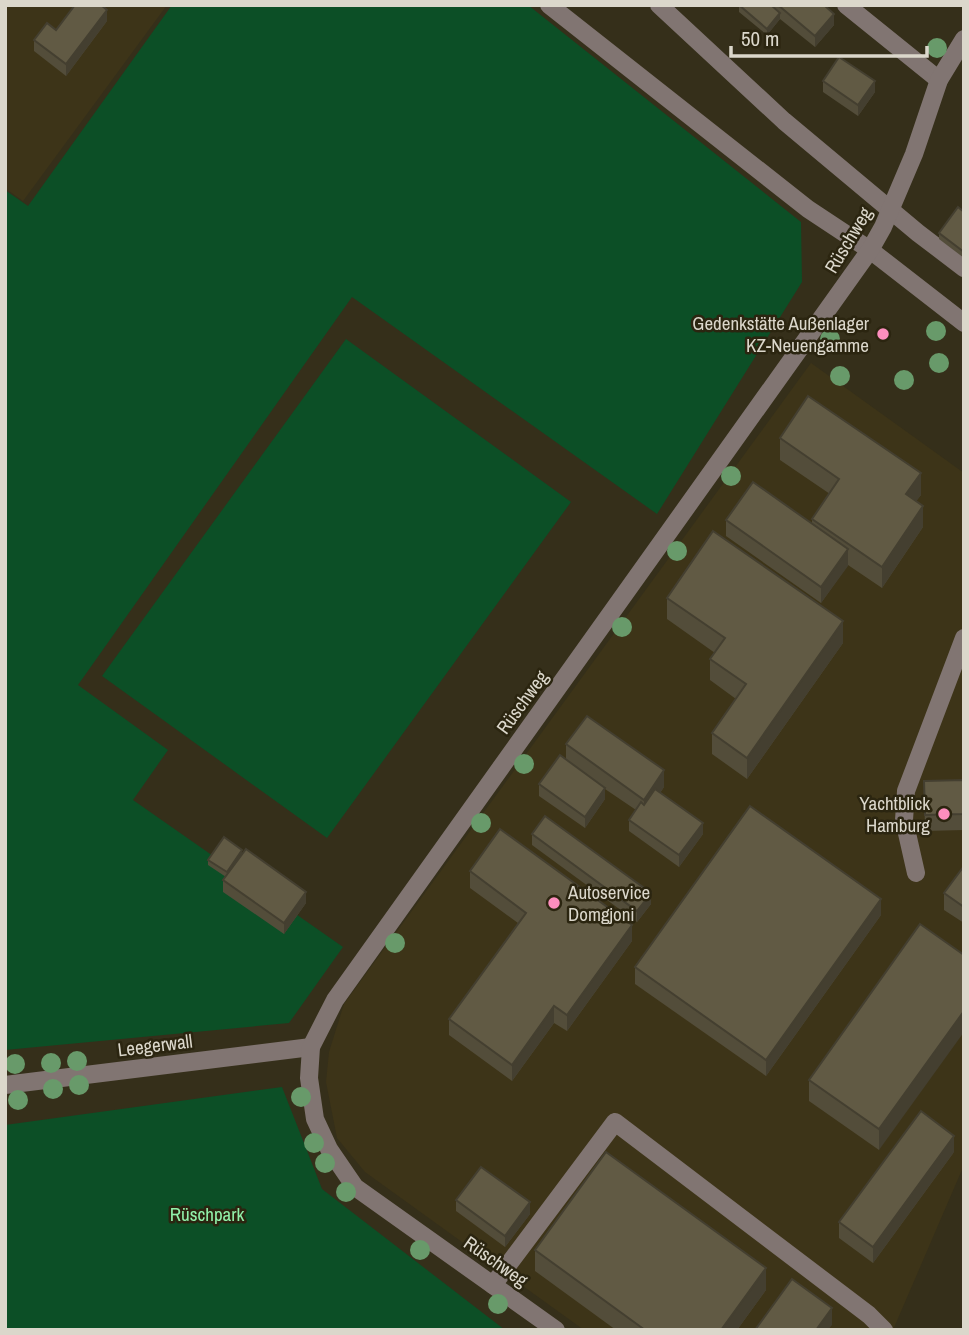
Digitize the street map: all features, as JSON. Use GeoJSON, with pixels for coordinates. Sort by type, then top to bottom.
{"type":"FeatureCollection","features":[{"type":"Feature","properties":{"kind":"street"},"geometry":{"type":"LineString","coordinates":[[549,5],[808,209],[870,250],[964,323]]}},
{"type":"Feature","properties":{"kind":"street"},"geometry":{"type":"LineString","coordinates":[[659,5],[784,121],[964,268]]}},
{"type":"Feature","properties":{"kind":"street"},"geometry":{"type":"LineString","coordinates":[[846,5],[939,80]]}},
{"type":"Feature","properties":{"kind":"street","name":"Rüschweg"},"geometry":{"type":"LineString","coordinates":[[556,1330],[355,1187],[329,1149],[315,1119],[309,1078],[311,1047],[335,1000],[870,250],[914,153],[939,80],[964,38]]}},
{"type":"Feature","properties":{"kind":"street"},"geometry":{"type":"LineString","coordinates":[[916,873],[905,820],[906,791],[964,638]]}},
{"type":"Feature","properties":{"kind":"street","name":"Leegerwall"},"geometry":{"type":"LineString","coordinates":[[5,1085],[311,1047]]}},
{"type":"Feature","properties":{"kind":"street"},"geometry":{"type":"LineString","coordinates":[[493,1285],[615,1122],[865,1322],[884,1330]]}},
{"type":"Feature","properties":{"kind":"shaded area"},"geometry":{"type":"Polygon","coordinates":[[[5,5],[167,5],[23,201],[5,188],[5,5]]]}},
{"type":"Feature","properties":{"kind":"shaded area"},"geometry":{"type":"Polygon","coordinates":[[[811,363],[964,473],[964,1165],[893,1330],[584,1330],[365,1172],[337,1138],[326,1082],[329,1052],[344,1004],[811,363]]]}},
{"type":"Feature","properties":{"kind":"green space"},"geometry":{"type":"Polygon","coordinates":[[[172,5],[528,5],[801,222],[802,282],[657,514],[352,297],[78,685],[168,750],[133,800],[343,947],[289,1023],[5,1050],[5,190],[28,206],[172,5]]]}},
{"type":"Feature","properties":{"kind":"green space"},"geometry":{"type":"Polygon","coordinates":[[[346,339],[571,502],[327,838],[102,676],[346,339]]]}},
{"type":"Feature","properties":{"kind":"green space","name":"Rüschpark"},"geometry":{"type":"Polygon","coordinates":[[[282,1087],[322,1189],[505,1330],[5,1330],[5,1125],[282,1087]]]}},
{"type":"Feature","properties":{"kind":"building"},"geometry":{"type":"Polygon","coordinates":[[[75,5],[101,5],[107,10],[66,64],[34,40],[47,23],[56,30],[75,5]]]}},
{"type":"Feature","properties":{"kind":"building"},"geometry":{"type":"Polygon","coordinates":[[[739,5],[771,5],[780,13],[767,29],[739,5]]]}},
{"type":"Feature","properties":{"kind":"building"},"geometry":{"type":"Polygon","coordinates":[[[778,5],[824,5],[834,14],[815,36],[778,5]]]}},
{"type":"Feature","properties":{"kind":"building"},"geometry":{"type":"Polygon","coordinates":[[[839,57],[875,81],[858,105],[823,81],[839,57]]]}},
{"type":"Feature","properties":{"kind":"building"},"geometry":{"type":"Polygon","coordinates":[[[958,207],[964,212],[964,252],[939,233],[958,207]]]}},
{"type":"Feature","properties":{"kind":"building"},"geometry":{"type":"Polygon","coordinates":[[[808,396],[921,473],[906,494],[923,506],[882,567],[812,519],[839,479],[780,438],[808,396]]]}},
{"type":"Feature","properties":{"kind":"building"},"geometry":{"type":"Polygon","coordinates":[[[753,482],[848,549],[821,587],[726,520],[753,482]]]}},
{"type":"Feature","properties":{"kind":"building"},"geometry":{"type":"Polygon","coordinates":[[[713,531],[843,621],[747,758],[712,733],[746,684],[710,659],[725,638],[667,598],[713,531]]]}},
{"type":"Feature","properties":{"kind":"building"},"geometry":{"type":"Polygon","coordinates":[[[587,716],[664,770],[644,800],[566,744],[587,716]]]}},
{"type":"Feature","properties":{"kind":"building"},"geometry":{"type":"Polygon","coordinates":[[[560,755],[605,788],[585,817],[539,784],[560,755]]]}},
{"type":"Feature","properties":{"kind":"building"},"geometry":{"type":"Polygon","coordinates":[[[964,780],[964,814],[925,815],[924,781],[964,780]]]}},
{"type":"Feature","properties":{"kind":"building"},"geometry":{"type":"Polygon","coordinates":[[[655,789],[703,823],[679,855],[629,820],[641,802],[644,805],[655,789]]]}},
{"type":"Feature","properties":{"kind":"building"},"geometry":{"type":"Polygon","coordinates":[[[750,806],[881,899],[766,1060],[635,967],[750,806]]]}},
{"type":"Feature","properties":{"kind":"building"},"geometry":{"type":"Polygon","coordinates":[[[545,816],[651,893],[637,911],[532,834],[545,816]]]}},
{"type":"Feature","properties":{"kind":"building"},"geometry":{"type":"Polygon","coordinates":[[[500,829],[632,925],[567,1015],[554,1006],[512,1065],[449,1019],[526,913],[470,871],[500,829]]]}},
{"type":"Feature","properties":{"kind":"building"},"geometry":{"type":"Polygon","coordinates":[[[224,837],[242,850],[227,872],[208,860],[224,837]]]}},
{"type":"Feature","properties":{"kind":"building"},"geometry":{"type":"Polygon","coordinates":[[[246,849],[306,892],[284,923],[223,880],[246,849]]]}},
{"type":"Feature","properties":{"kind":"building"},"geometry":{"type":"Polygon","coordinates":[[[964,866],[964,907],[944,893],[964,866]]]}},
{"type":"Feature","properties":{"kind":"building"},"geometry":{"type":"Polygon","coordinates":[[[920,924],[964,955],[964,1011],[879,1129],[809,1080],[920,924]]]}},
{"type":"Feature","properties":{"kind":"building"},"geometry":{"type":"Polygon","coordinates":[[[921,1111],[954,1136],[873,1247],[839,1222],[921,1111]]]}},
{"type":"Feature","properties":{"kind":"building"},"geometry":{"type":"Polygon","coordinates":[[[606,1152],[766,1268],[721,1330],[645,1330],[535,1250],[606,1152]]]}},
{"type":"Feature","properties":{"kind":"building"},"geometry":{"type":"Polygon","coordinates":[[[481,1167],[530,1202],[505,1236],[456,1200],[481,1167]]]}},
{"type":"Feature","properties":{"kind":"building"},"geometry":{"type":"Polygon","coordinates":[[[792,1279],[832,1308],[816,1330],[755,1330],[792,1279]]]}},
{"type":"Feature","properties":{"kind":"place","name":"Gedenkstätte Außenlager KZ-Neuengamme"},"geometry":{"type":"Point","coordinates":[883,334]}},
{"type":"Feature","properties":{"kind":"place","name":"Yachtblick Hamburg"},"geometry":{"type":"Point","coordinates":[944,814]}},
{"type":"Feature","properties":{"kind":"place","name":"Autoservice Domgjoni"},"geometry":{"type":"Point","coordinates":[554,903]}}]}
